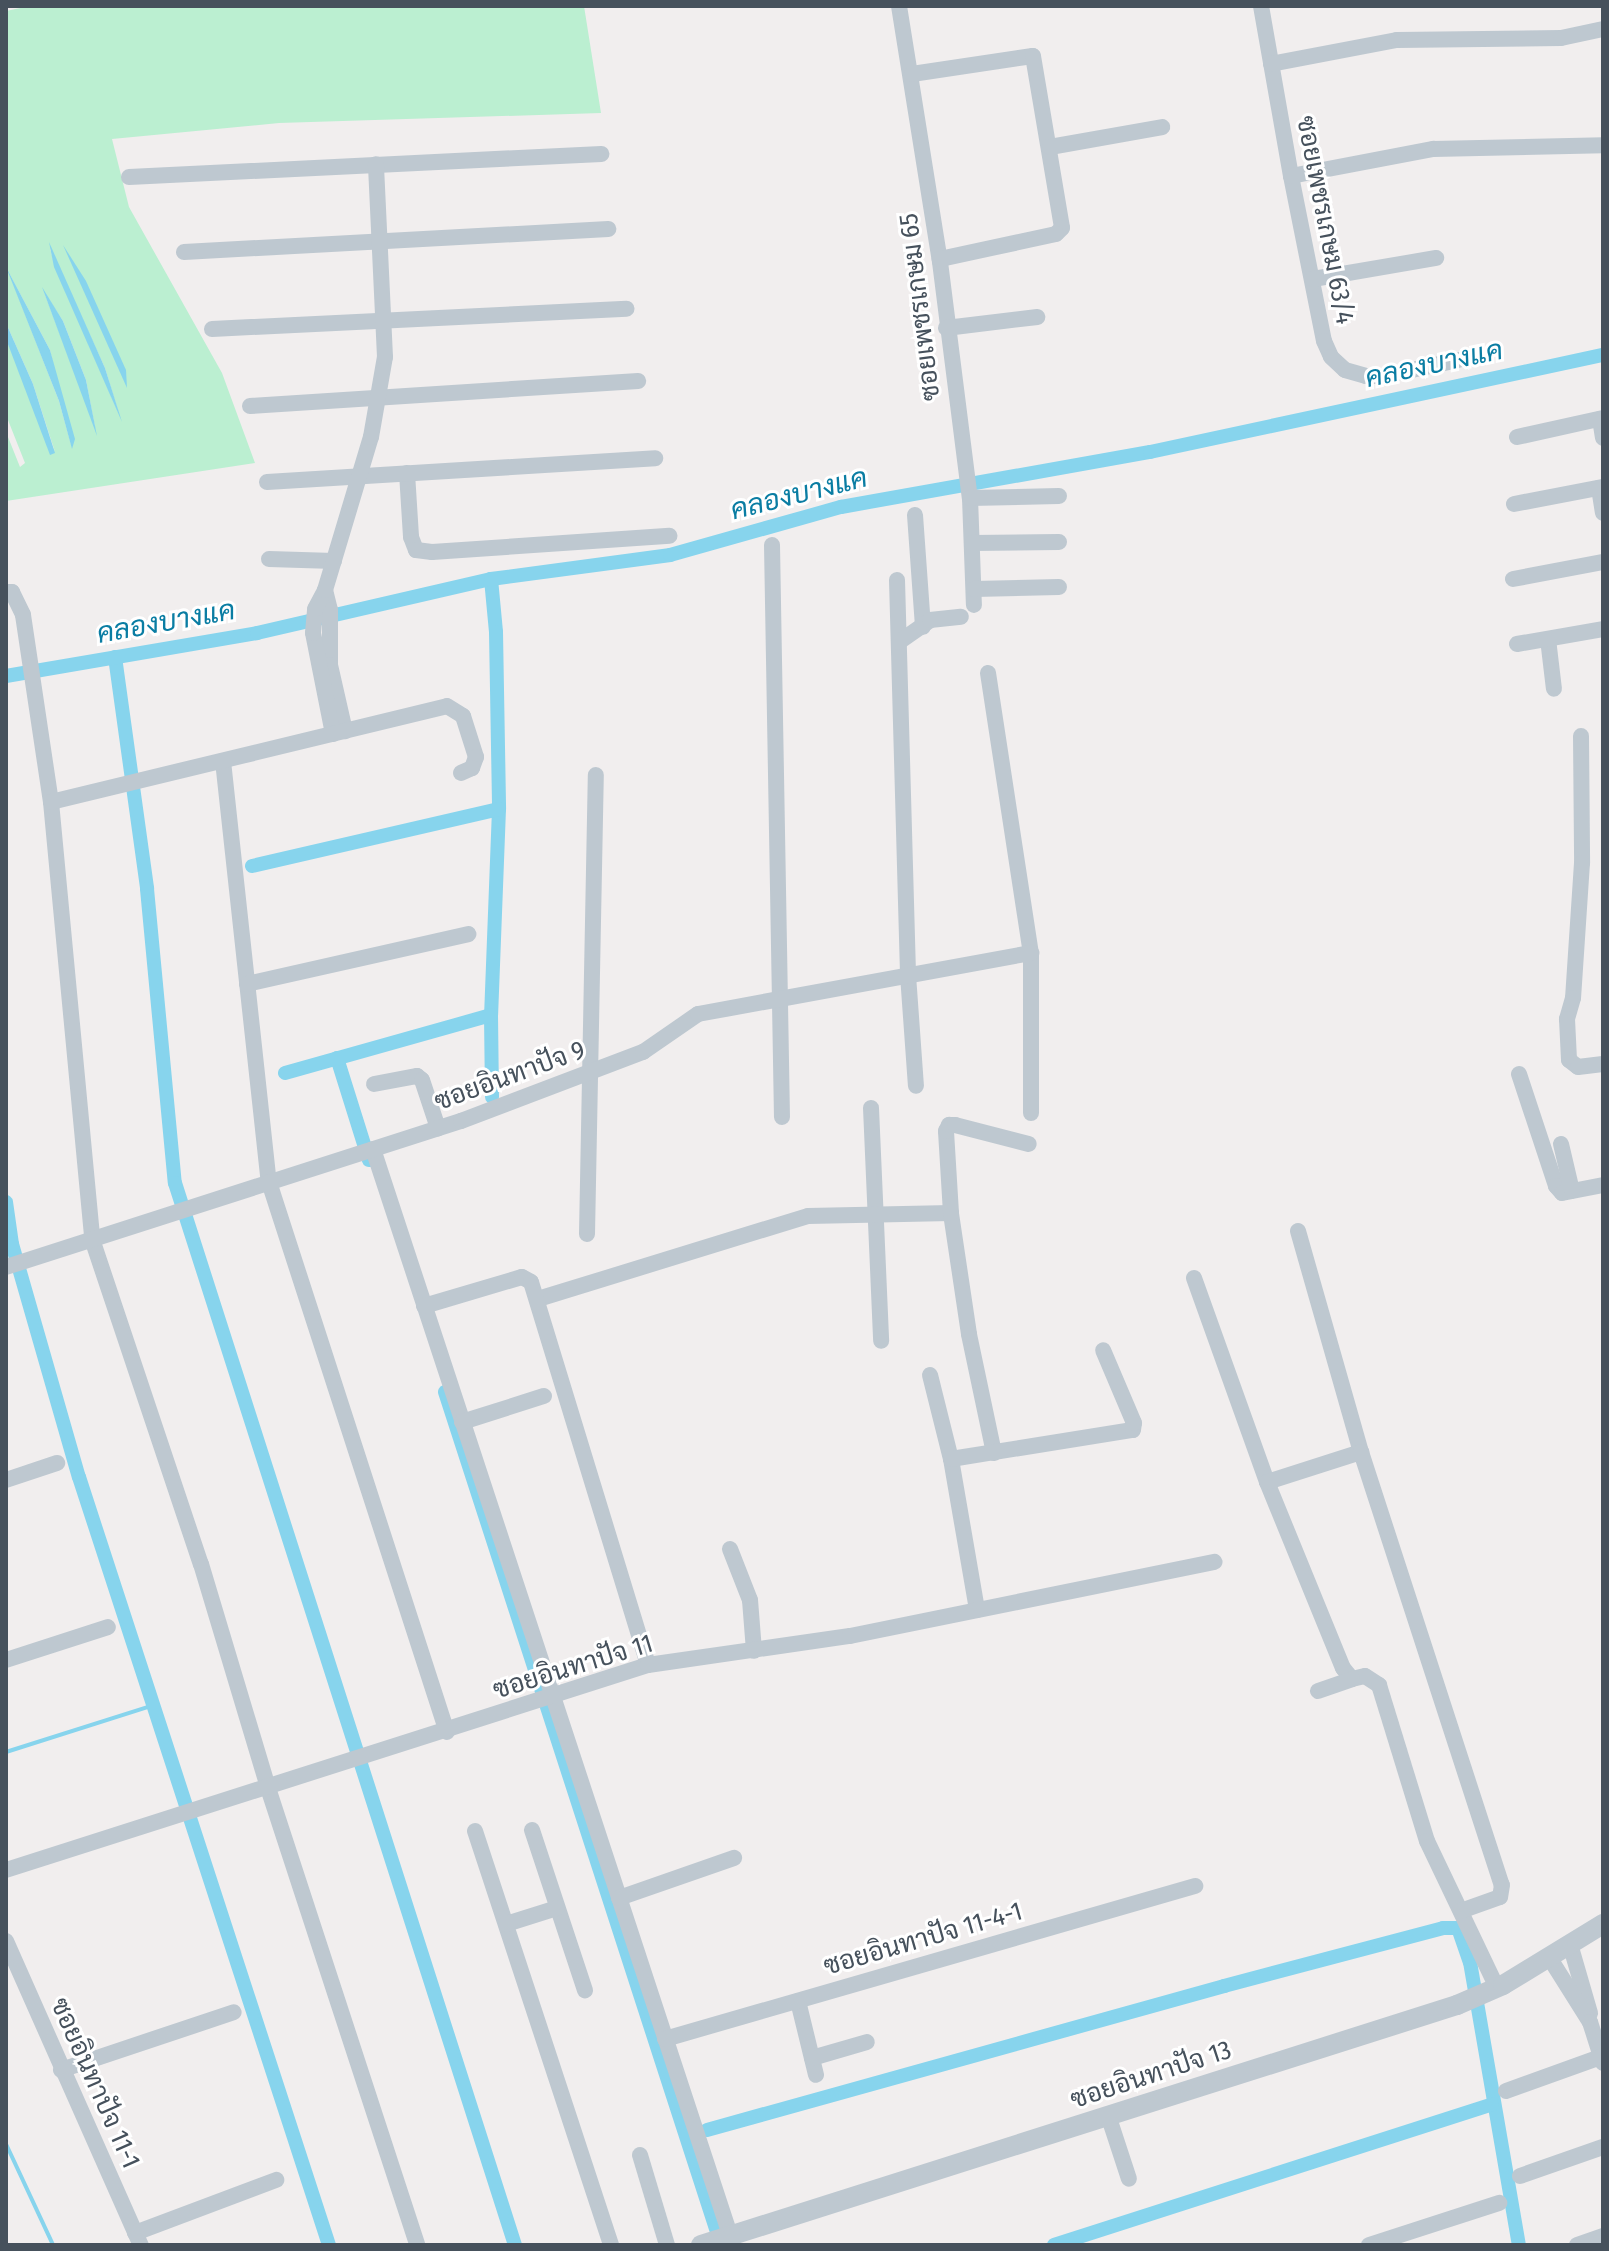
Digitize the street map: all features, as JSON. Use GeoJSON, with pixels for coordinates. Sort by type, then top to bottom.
{"type":"FeatureCollection","features":[{"type":"Feature","properties":{"kind":"street","name":"ซอยเพชรเกษม 65"},"geometry":{"type":"LineString","coordinates":[[899,6],[940,259],[946,328],[970,498],[974,597],[1059,587]]}},
{"type":"Feature","properties":{"kind":"street","name":"ซอยเพชรเกษม 63/4"},"geometry":{"type":"LineString","coordinates":[[1261,6],[1291,176],[1324,341],[1331,357],[1345,370],[1384,376],[1458,360]]}},
{"type":"Feature","properties":{"kind":"street"},"geometry":{"type":"LineString","coordinates":[[1271,64],[1397,40],[1561,38],[1603,29]]}},
{"type":"Feature","properties":{"kind":"street"},"geometry":{"type":"LineString","coordinates":[[912,74],[1033,56],[1050,147],[1062,228],[1060,232],[940,259]]}},
{"type":"Feature","properties":{"kind":"street"},"geometry":{"type":"LineString","coordinates":[[1050,147],[1162,127]]}},
{"type":"Feature","properties":{"kind":"street"},"geometry":{"type":"LineString","coordinates":[[1291,176],[1433,149],[1603,145]]}},
{"type":"Feature","properties":{"kind":"street"},"geometry":{"type":"LineString","coordinates":[[129,177],[601,154]]}},
{"type":"Feature","properties":{"kind":"street"},"geometry":{"type":"LineString","coordinates":[[339,732],[324,666],[321,633],[325,590],[379,397],[385,318],[376,164]]}},
{"type":"Feature","properties":{"kind":"street"},"geometry":{"type":"LineString","coordinates":[[184,252],[608,229]]}},
{"type":"Feature","properties":{"kind":"street"},"geometry":{"type":"LineString","coordinates":[[1313,279],[1436,258]]}},
{"type":"Feature","properties":{"kind":"street"},"geometry":{"type":"LineString","coordinates":[[212,329],[385,318],[627,309]]}},
{"type":"Feature","properties":{"kind":"street"},"geometry":{"type":"LineString","coordinates":[[946,328],[1037,317]]}},
{"type":"Feature","properties":{"kind":"street"},"geometry":{"type":"LineString","coordinates":[[250,406],[638,381]]}},
{"type":"Feature","properties":{"kind":"street"},"geometry":{"type":"LineString","coordinates":[[1517,437],[1602,418],[1603,438]]}},
{"type":"Feature","properties":{"kind":"street"},"geometry":{"type":"LineString","coordinates":[[267,482],[655,458]]}},
{"type":"Feature","properties":{"kind":"street"},"geometry":{"type":"LineString","coordinates":[[407,473],[411,537],[416,550],[432,552],[669,536]]}},
{"type":"Feature","properties":{"kind":"street"},"geometry":{"type":"LineString","coordinates":[[1514,504],[1601,488],[1603,513]]}},
{"type":"Feature","properties":{"kind":"street"},"geometry":{"type":"LineString","coordinates":[[970,498],[1059,496]]}},
{"type":"Feature","properties":{"kind":"street"},"geometry":{"type":"LineString","coordinates":[[915,515],[923,627]]}},
{"type":"Feature","properties":{"kind":"street"},"geometry":{"type":"LineString","coordinates":[[972,543],[1059,542]]}},
{"type":"Feature","properties":{"kind":"street"},"geometry":{"type":"LineString","coordinates":[[772,545],[782,1117]]}},
{"type":"Feature","properties":{"kind":"street"},"geometry":{"type":"LineString","coordinates":[[269,559],[334,561]]}},
{"type":"Feature","properties":{"kind":"street"},"geometry":{"type":"LineString","coordinates":[[1513,579],[1602,565]]}},
{"type":"Feature","properties":{"kind":"street"},"geometry":{"type":"LineString","coordinates":[[897,580],[908,975],[916,1086]]}},
{"type":"Feature","properties":{"kind":"street"},"geometry":{"type":"LineString","coordinates":[[6,592],[12,592],[23,615],[51,802],[92,1239],[201,1564],[268,1788],[417,2245]]}},
{"type":"Feature","properties":{"kind":"street"},"geometry":{"type":"LineString","coordinates":[[899,642],[939,617],[961,617]]}},
{"type":"Feature","properties":{"kind":"street"},"geometry":{"type":"LineString","coordinates":[[1517,644],[1603,629]]}},
{"type":"Feature","properties":{"kind":"street"},"geometry":{"type":"LineString","coordinates":[[1548,639],[1554,689]]}},
{"type":"Feature","properties":{"kind":"street"},"geometry":{"type":"LineString","coordinates":[[988,673],[1031,953],[1031,1113]]}},
{"type":"Feature","properties":{"kind":"street"},"geometry":{"type":"LineString","coordinates":[[51,802],[444,706],[454,707],[463,716],[476,757],[472,768],[461,773]]}},
{"type":"Feature","properties":{"kind":"street"},"geometry":{"type":"LineString","coordinates":[[1581,736],[1582,863],[1573,998],[1567,1019],[1569,1060],[1578,1067],[1603,1064]]}},
{"type":"Feature","properties":{"kind":"street"},"geometry":{"type":"LineString","coordinates":[[223,761],[269,1182],[447,1732]]}},
{"type":"Feature","properties":{"kind":"street"},"geometry":{"type":"LineString","coordinates":[[587,1234],[596,775]]}},
{"type":"Feature","properties":{"kind":"street"},"geometry":{"type":"LineString","coordinates":[[247,984],[468,934]]}},
{"type":"Feature","properties":{"kind":"street","name":"ซอยอินทาปัจ 9"},"geometry":{"type":"LineString","coordinates":[[12,1265],[438,1128],[643,1052],[698,1014],[1031,953]]}},
{"type":"Feature","properties":{"kind":"street"},"geometry":{"type":"LineString","coordinates":[[1519,1074],[1556,1186],[1562,1193],[1603,1185]]}},
{"type":"Feature","properties":{"kind":"street"},"geometry":{"type":"LineString","coordinates":[[374,1084],[417,1076],[422,1080],[438,1128]]}},
{"type":"Feature","properties":{"kind":"street"},"geometry":{"type":"LineString","coordinates":[[871,1108],[881,1341]]}},
{"type":"Feature","properties":{"kind":"street"},"geometry":{"type":"LineString","coordinates":[[994,1453],[969,1334],[951,1213],[949,1125],[1029,1144]]}},
{"type":"Feature","properties":{"kind":"street"},"geometry":{"type":"LineString","coordinates":[[1561,1144],[1572,1191]]}},
{"type":"Feature","properties":{"kind":"street"},"geometry":{"type":"LineString","coordinates":[[373,1149],[548,1698],[619,1898],[730,2235]]}},
{"type":"Feature","properties":{"kind":"street"},"geometry":{"type":"LineString","coordinates":[[538,1299],[808,1216],[874,1212],[951,1213]]}},
{"type":"Feature","properties":{"kind":"street"},"geometry":{"type":"LineString","coordinates":[[1298,1231],[1361,1452],[1502,1885],[1500,1897],[1461,1911]]}},
{"type":"Feature","properties":{"kind":"street"},"geometry":{"type":"LineString","coordinates":[[424,1306],[528,1277],[538,1299],[648,1665]]}},
{"type":"Feature","properties":{"kind":"street"},"geometry":{"type":"LineString","coordinates":[[1194,1278],[1267,1482],[1343,1668],[1352,1679]]}},
{"type":"Feature","properties":{"kind":"street"},"geometry":{"type":"LineString","coordinates":[[951,1459],[1133,1430],[1134,1423],[1103,1350]]}},
{"type":"Feature","properties":{"kind":"street"},"geometry":{"type":"LineString","coordinates":[[930,1375],[951,1459],[977,1610]]}},
{"type":"Feature","properties":{"kind":"street"},"geometry":{"type":"LineString","coordinates":[[462,1422],[544,1396]]}},
{"type":"Feature","properties":{"kind":"street"},"geometry":{"type":"LineString","coordinates":[[1267,1482],[1361,1452]]}},
{"type":"Feature","properties":{"kind":"street"},"geometry":{"type":"LineString","coordinates":[[6,1480],[57,1463]]}},
{"type":"Feature","properties":{"kind":"street"},"geometry":{"type":"LineString","coordinates":[[730,1549],[750,1600],[754,1651]]}},
{"type":"Feature","properties":{"kind":"street","name":"ซอยอินทาปัจ 11"},"geometry":{"type":"LineString","coordinates":[[6,1870],[447,1732],[648,1665],[754,1651],[1215,1562]]}},
{"type":"Feature","properties":{"kind":"street"},"geometry":{"type":"LineString","coordinates":[[6,1660],[108,1627]]}},
{"type":"Feature","properties":{"kind":"street"},"geometry":{"type":"LineString","coordinates":[[1318,1691],[1365,1676],[1379,1685],[1427,1841],[1461,1911],[1485,1994]]}},
{"type":"Feature","properties":{"kind":"street"},"geometry":{"type":"LineString","coordinates":[[532,1830],[585,1990]]}},
{"type":"Feature","properties":{"kind":"street"},"geometry":{"type":"LineString","coordinates":[[475,1831],[611,2245]]}},
{"type":"Feature","properties":{"kind":"street"},"geometry":{"type":"LineString","coordinates":[[619,1898],[734,1858]]}},
{"type":"Feature","properties":{"kind":"street","name":"ซอยอินทาปัจ 11-4-1"},"geometry":{"type":"LineString","coordinates":[[665,2039],[1195,1886]]}},
{"type":"Feature","properties":{"kind":"street"},"geometry":{"type":"LineString","coordinates":[[506,1924],[557,1908]]}},
{"type":"Feature","properties":{"kind":"street","name":"ซอยอินทาปัจ 13"},"geometry":{"type":"LineString","coordinates":[[701,2245],[1485,1994],[1603,1924]]}},
{"type":"Feature","properties":{"kind":"street","name":"ซอยอินทาปัจ 11-1"},"geometry":{"type":"LineString","coordinates":[[6,1941],[138,2239]]}},
{"type":"Feature","properties":{"kind":"street"},"geometry":{"type":"LineString","coordinates":[[1570,1944],[1590,2009],[1590,2022]]}},
{"type":"Feature","properties":{"kind":"street"},"geometry":{"type":"LineString","coordinates":[[1506,2091],[1602,2058],[1590,2022],[1549,1957]]}},
{"type":"Feature","properties":{"kind":"street"},"geometry":{"type":"LineString","coordinates":[[798,2001],[814,2067],[867,2042]]}},
{"type":"Feature","properties":{"kind":"street"},"geometry":{"type":"LineString","coordinates":[[61,2070],[234,2012]]}},
{"type":"Feature","properties":{"kind":"street"},"geometry":{"type":"LineString","coordinates":[[1108,2115],[1129,2179]]}},
{"type":"Feature","properties":{"kind":"street"},"geometry":{"type":"LineString","coordinates":[[1520,2176],[1603,2147]]}},
{"type":"Feature","properties":{"kind":"street"},"geometry":{"type":"LineString","coordinates":[[640,2155],[667,2245]]}},
{"type":"Feature","properties":{"kind":"street"},"geometry":{"type":"LineString","coordinates":[[138,2239],[276,2180]]}},
{"type":"Feature","properties":{"kind":"street"},"geometry":{"type":"LineString","coordinates":[[1369,2245],[1499,2203]]}},
{"type":"Feature","properties":{"kind":"street"},"geometry":{"type":"LineString","coordinates":[[1577,2245],[1603,2236]]}},
{"type":"Feature","properties":{"kind":"green space"},"geometry":{"type":"Polygon","coordinates":[[[30,6],[584,6],[601,113],[279,123],[112,139],[129,207],[222,373],[255,463],[6,501],[6,432],[20,467],[25,463],[6,415],[6,339],[55,452],[33,384],[6,323],[6,11],[30,6]],[[50,248],[55,267],[119,414],[105,368],[50,248]],[[9,273],[59,401],[72,448],[50,350],[9,273]],[[44,292],[95,427],[86,380],[63,321],[44,292]]]}},
{"type":"Feature","properties":{"kind":"water"},"geometry":{"type":"Polygon","coordinates":[[[49,242],[105,368],[122,422],[54,267],[49,242]]]}},
{"type":"Feature","properties":{"kind":"water"},"geometry":{"type":"Polygon","coordinates":[[[63,245],[86,281],[126,370],[127,388],[63,245]]]}},
{"type":"Feature","properties":{"kind":"water"},"geometry":{"type":"Polygon","coordinates":[[[6,267],[50,350],[75,439],[72,449],[59,401],[6,267]]]}},
{"type":"Feature","properties":{"kind":"water"},"geometry":{"type":"Polygon","coordinates":[[[42,287],[63,321],[86,380],[97,436],[42,287]]]}},
{"type":"Feature","properties":{"kind":"water"},"geometry":{"type":"Polygon","coordinates":[[[6,323],[33,384],[55,453],[50,455],[6,339],[6,323]]]}},
{"type":"Feature","properties":{"kind":"waterway","name":"คลองบางแค"},"geometry":{"type":"LineString","coordinates":[[6,676],[257,633],[491,579],[670,555],[841,507],[1150,452],[1603,355]]}},
{"type":"Feature","properties":{"kind":"waterway"},"geometry":{"type":"LineString","coordinates":[[491,579],[496,632],[499,809],[491,1015],[492,1097]]}},
{"type":"Feature","properties":{"kind":"waterway"},"geometry":{"type":"LineString","coordinates":[[115,657],[147,889],[175,1183],[515,2245]]}},
{"type":"Feature","properties":{"kind":"waterway"},"geometry":{"type":"LineString","coordinates":[[252,866],[499,809]]}},
{"type":"Feature","properties":{"kind":"waterway"},"geometry":{"type":"LineString","coordinates":[[285,1073],[491,1015]]}},
{"type":"Feature","properties":{"kind":"waterway"},"geometry":{"type":"LineString","coordinates":[[337,1058],[369,1160]]}},
{"type":"Feature","properties":{"kind":"waterway"},"geometry":{"type":"LineString","coordinates":[[6,1202],[12,1244],[79,1477],[329,2245]]}},
{"type":"Feature","properties":{"kind":"waterway"},"geometry":{"type":"LineString","coordinates":[[445,1392],[716,2229]]}},
{"type":"Feature","properties":{"kind":"waterway"},"geometry":{"type":"LineString","coordinates":[[6,1752],[154,1705]]}},
{"type":"Feature","properties":{"kind":"waterway"},"geometry":{"type":"LineString","coordinates":[[707,2130],[1224,1986],[1443,1928],[1458,1928],[1470,1962],[1519,2245]]}},
{"type":"Feature","properties":{"kind":"waterway"},"geometry":{"type":"LineString","coordinates":[[1054,2245],[1492,2104]]}},
{"type":"Feature","properties":{"kind":"waterway"},"geometry":{"type":"LineString","coordinates":[[6,2144],[53,2245]]}}]}
